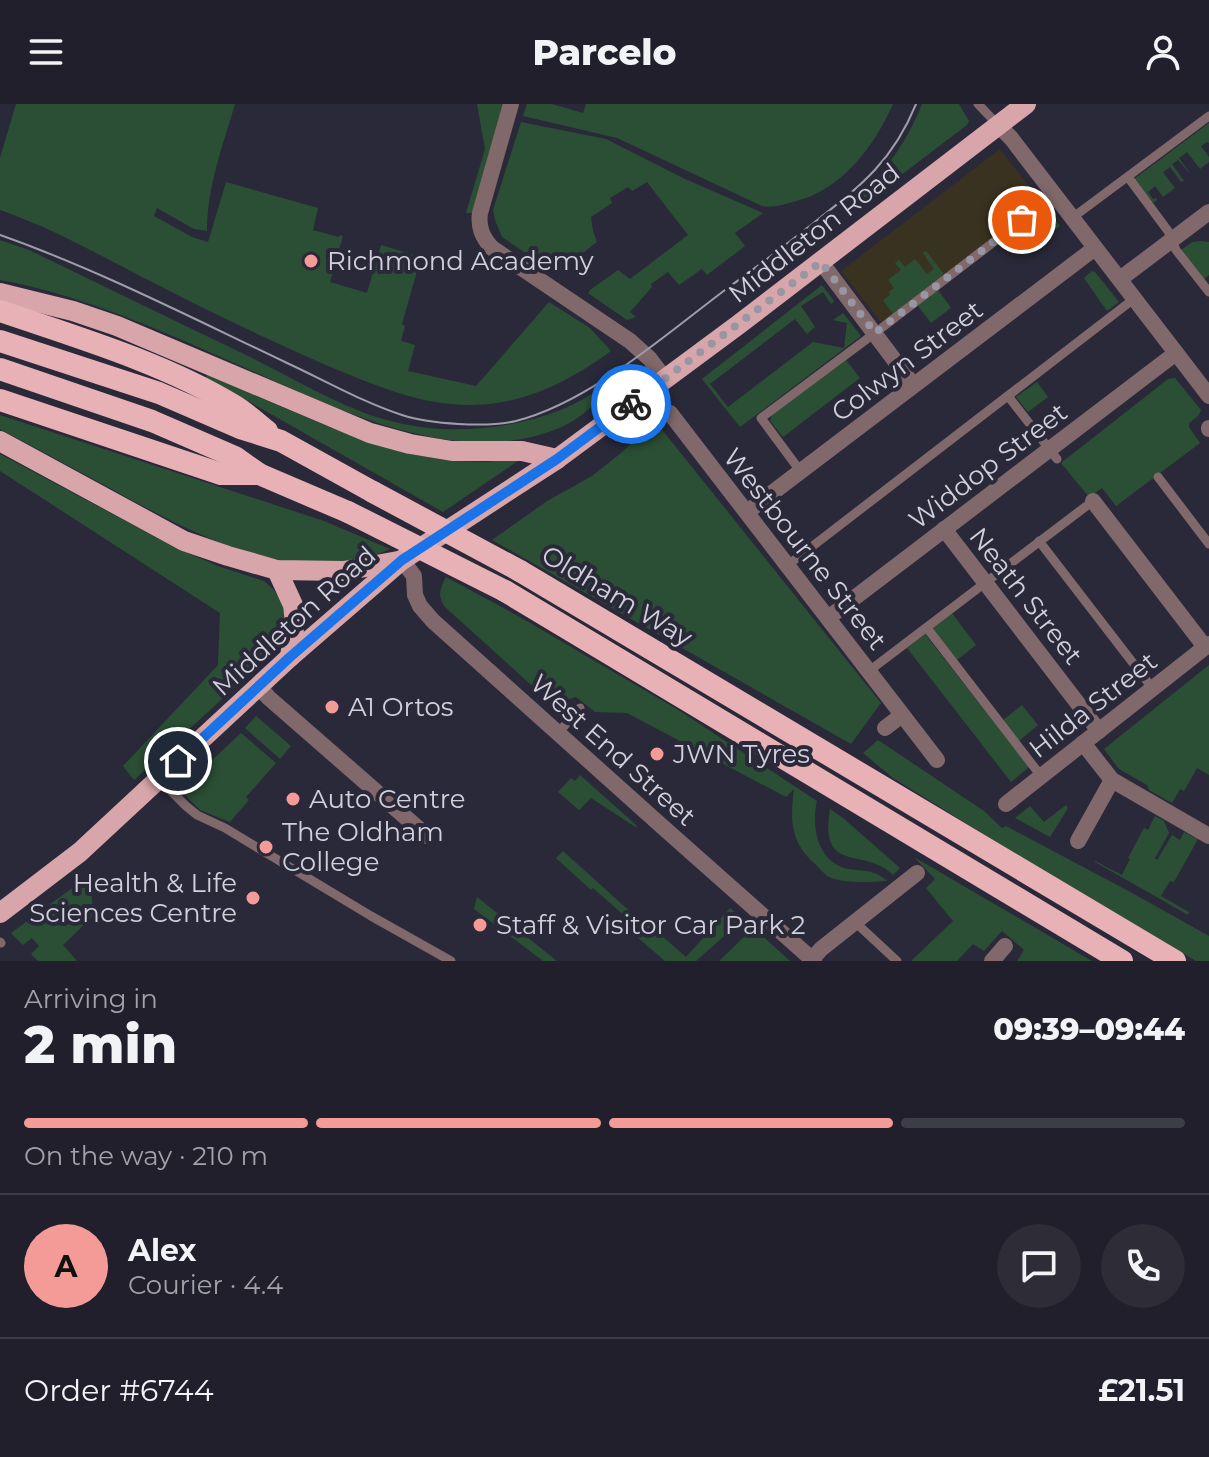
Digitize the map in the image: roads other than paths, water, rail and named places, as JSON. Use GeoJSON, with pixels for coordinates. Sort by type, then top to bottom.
{"type":"FeatureCollection","features":[{"type":"Feature","properties":{"kind":"highway"},"geometry":{"type":"LineString","coordinates":[[0,311],[186,380],[234,405],[281,441]]}},
{"type":"Feature","properties":{"kind":"highway","name":"Oldham Way"},"geometry":{"type":"LineString","coordinates":[[0,341],[159,393],[240,428],[281,441],[520,571],[1175,961]]}},
{"type":"Feature","properties":{"kind":"highway","name":"Oldham Way"},"geometry":{"type":"LineString","coordinates":[[0,369],[152,421],[235,457],[259,474],[348,512],[505,591],[1122,961]]}},
{"type":"Feature","properties":{"kind":"highway"},"geometry":{"type":"LineString","coordinates":[[0,400],[221,474],[259,474]]}},
{"type":"Feature","properties":{"kind":"main road","name":"Middleton Road"},"geometry":{"type":"LineString","coordinates":[[0,913],[80,852],[290,657],[402,560],[557,459],[865,229],[899,199],[1026,104]]}},
{"type":"Feature","properties":{"kind":"main road"},"geometry":{"type":"LineString","coordinates":[[0,293],[73,311],[117,326],[370,433],[452,451],[522,451],[557,459]]}},
{"type":"Feature","properties":{"kind":"main road"},"geometry":{"type":"LineString","coordinates":[[0,441],[184,541],[228,556],[277,570],[344,571],[402,560]]}},
{"type":"Feature","properties":{"kind":"main road"},"geometry":{"type":"LineString","coordinates":[[277,570],[293,605],[295,622],[290,657]]}},
{"type":"Feature","properties":{"kind":"street"},"geometry":{"type":"LineString","coordinates":[[511,104],[480,213],[484,239],[492,248],[630,341],[650,359],[665,379]]}},
{"type":"Feature","properties":{"kind":"street"},"geometry":{"type":"LineString","coordinates":[[998,125],[1209,396]]}},
{"type":"Feature","properties":{"kind":"street"},"geometry":{"type":"LineString","coordinates":[[1120,279],[1209,212]]}},
{"type":"Feature","properties":{"kind":"street","name":"Colwyn Street"},"geometry":{"type":"LineString","coordinates":[[747,512],[1095,248]]}},
{"type":"Feature","properties":{"kind":"street"},"geometry":{"type":"LineString","coordinates":[[821,262],[913,385]]}},
{"type":"Feature","properties":{"kind":"street","name":"Widdop Street"},"geometry":{"type":"LineString","coordinates":[[828,618],[944,529],[1053,454],[1176,353]]}},
{"type":"Feature","properties":{"kind":"street","name":"Westbourne Street"},"geometry":{"type":"LineString","coordinates":[[670,413],[937,760]]}},
{"type":"Feature","properties":{"kind":"street"},"geometry":{"type":"LineString","coordinates":[[1093,501],[1207,645]]}},
{"type":"Feature","properties":{"kind":"street","name":"Neath Street"},"geometry":{"type":"LineString","coordinates":[[944,529],[1099,731]]}},
{"type":"Feature","properties":{"kind":"street","name":"West End Street"},"geometry":{"type":"LineString","coordinates":[[402,560],[414,576],[415,595],[420,606],[813,960]]}},
{"type":"Feature","properties":{"kind":"street","name":"Hilda Street"},"geometry":{"type":"LineString","coordinates":[[1006,804],[1207,645]]}},
{"type":"Feature","properties":{"kind":"street"},"geometry":{"type":"LineString","coordinates":[[259,687],[427,836]]}},
{"type":"Feature","properties":{"kind":"street"},"geometry":{"type":"LineString","coordinates":[[885,728],[902,715]]}},
{"type":"Feature","properties":{"kind":"street"},"geometry":{"type":"LineString","coordinates":[[1083,743],[1112,780],[1209,836]]}},
{"type":"Feature","properties":{"kind":"street"},"geometry":{"type":"LineString","coordinates":[[1078,841],[1112,780]]}},
{"type":"Feature","properties":{"kind":"street"},"geometry":{"type":"LineString","coordinates":[[813,960],[821,949],[917,873]]}},
{"type":"Feature","properties":{"kind":"street"},"geometry":{"type":"LineString","coordinates":[[992,961],[1005,946]]}},
{"type":"Feature","properties":{"kind":"lane"},"geometry":{"type":"LineString","coordinates":[[978,104],[998,125]]}},
{"type":"Feature","properties":{"kind":"lane"},"geometry":{"type":"LineString","coordinates":[[1072,218],[1209,116]]}},
{"type":"Feature","properties":{"kind":"lane"},"geometry":{"type":"LineString","coordinates":[[1128,177],[1168,231],[1176,250],[1209,292]]}},
{"type":"Feature","properties":{"kind":"lane"},"geometry":{"type":"LineString","coordinates":[[801,472],[761,418],[1055,195]]}},
{"type":"Feature","properties":{"kind":"lane"},"geometry":{"type":"LineString","coordinates":[[788,565],[1135,298]]}},
{"type":"Feature","properties":{"kind":"lane"},"geometry":{"type":"LineString","coordinates":[[1008,396],[1053,454]]}},
{"type":"Feature","properties":{"kind":"lane"},"geometry":{"type":"LineString","coordinates":[[1158,477],[1209,544]]}},
{"type":"Feature","properties":{"kind":"lane"},"geometry":{"type":"LineString","coordinates":[[869,671],[1093,501]]}},
{"type":"Feature","properties":{"kind":"lane"},"geometry":{"type":"LineString","coordinates":[[1039,541],[1153,689]]}},
{"type":"Feature","properties":{"kind":"lane"},"geometry":{"type":"LineString","coordinates":[[927,628],[1041,776]]}},
{"type":"Feature","properties":{"kind":"lane"},"geometry":{"type":"LineString","coordinates":[[558,733],[580,708]]}},
{"type":"Feature","properties":{"kind":"lane"},"geometry":{"type":"LineString","coordinates":[[158,779],[197,815],[225,828],[451,961]]}},
{"type":"Feature","properties":{"kind":"lane"},"geometry":{"type":"LineString","coordinates":[[856,923],[897,961]]}},
{"type":"Feature","properties":{"kind":"tram line"},"geometry":{"type":"LineString","coordinates":[[0,235],[109,279],[387,410],[443,423],[504,423],[544,412],[600,382],[791,241],[844,198],[885,158],[907,125],[916,104]]}},
{"type":"Feature","properties":{"kind":"place","name":"Richmond Academy"},"geometry":{"type":"Point","coordinates":[311,261]}},
{"type":"Feature","properties":{"kind":"place","name":"A1 Ortos"},"geometry":{"type":"Point","coordinates":[332,707]}},
{"type":"Feature","properties":{"kind":"place","name":"JWN Tyres"},"geometry":{"type":"Point","coordinates":[657,754]}},
{"type":"Feature","properties":{"kind":"place","name":"Auto Centre"},"geometry":{"type":"Point","coordinates":[293,799]}},
{"type":"Feature","properties":{"kind":"place","name":"The Oldham College"},"geometry":{"type":"Point","coordinates":[266,847]}},
{"type":"Feature","properties":{"kind":"place","name":"Health & Life Sciences Centre"},"geometry":{"type":"Point","coordinates":[253,898]}},
{"type":"Feature","properties":{"kind":"place","name":"Staff & Visitor Car Park 2"},"geometry":{"type":"Point","coordinates":[480,925]}}]}
